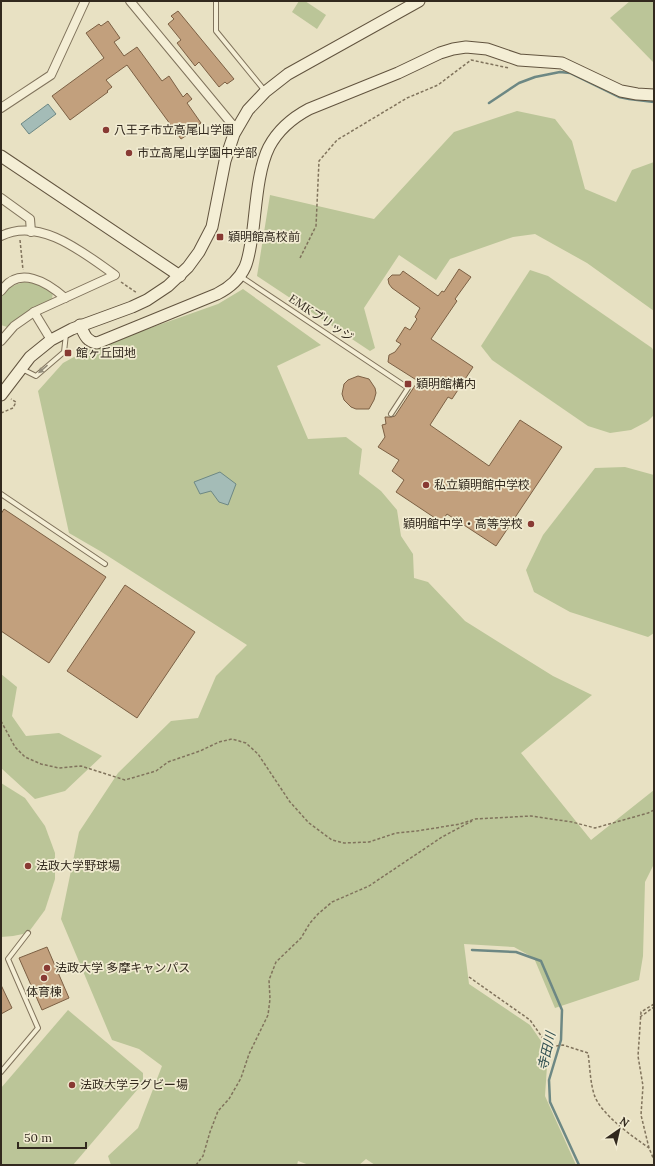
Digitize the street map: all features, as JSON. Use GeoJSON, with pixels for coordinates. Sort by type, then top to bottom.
{"type":"FeatureCollection","features":[{"type":"Feature","properties":{"kind":"street"},"geometry":{"type":"LineString","coordinates":[[1,108],[51,75],[85,1]]}},
{"type":"Feature","properties":{"kind":"street"},"geometry":{"type":"LineString","coordinates":[[130,1],[231,123],[237,128]]}},
{"type":"Feature","properties":{"kind":"street"},"geometry":{"type":"LineString","coordinates":[[2,394],[21,368],[34,354],[51,340],[80,325],[141,302],[164,289],[180,276],[196,256],[212,227],[226,156],[237,128],[248,110],[265,92],[288,74],[419,1]]}},
{"type":"Feature","properties":{"kind":"street"},"geometry":{"type":"LineString","coordinates":[[80,325],[88,340],[93,343],[99,342],[217,294],[244,279],[261,173],[267,152],[281,129],[296,116],[309,109],[398,74],[440,53],[453,49],[474,47],[493,50],[519,60],[562,63],[621,91],[654,95]]}},
{"type":"Feature","properties":{"kind":"street"},"geometry":{"type":"LineString","coordinates":[[1,156],[180,276]]}},
{"type":"Feature","properties":{"kind":"street"},"geometry":{"type":"LineString","coordinates":[[1,198],[30,218],[31,232]]}},
{"type":"Feature","properties":{"kind":"street"},"geometry":{"type":"LineString","coordinates":[[1,236],[20,232],[47,234],[75,247],[115,275],[34,312],[2,335]]}},
{"type":"Feature","properties":{"kind":"street"},"geometry":{"type":"LineString","coordinates":[[1,291],[9,283],[16,279],[23,278],[41,281],[56,290],[65,298]]}},
{"type":"Feature","properties":{"kind":"street"},"geometry":{"type":"LineString","coordinates":[[34,312],[51,340]]}},
{"type":"Feature","properties":{"kind":"lane"},"geometry":{"type":"LineString","coordinates":[[216,1],[216,31],[265,92]]}},
{"type":"Feature","properties":{"kind":"lane","name":"EMKブリッジ"},"geometry":{"type":"LineString","coordinates":[[244,279],[408,388],[390,414]]}},
{"type":"Feature","properties":{"kind":"lane"},"geometry":{"type":"LineString","coordinates":[[21,368],[36,376],[64,352],[66,331]]}},
{"type":"Feature","properties":{"kind":"lane"},"geometry":{"type":"LineString","coordinates":[[1,494],[106,564]]}},
{"type":"Feature","properties":{"kind":"lane"},"geometry":{"type":"LineString","coordinates":[[1,1072],[38,1028],[8,960],[28,933]]}},
{"type":"Feature","properties":{"kind":"path"},"geometry":{"type":"LineString","coordinates":[[300,258],[316,226],[319,161],[337,140],[407,98],[438,85],[471,60],[509,68]]}},
{"type":"Feature","properties":{"kind":"path"},"geometry":{"type":"LineString","coordinates":[[20,232],[23,278]]}},
{"type":"Feature","properties":{"kind":"path"},"geometry":{"type":"LineString","coordinates":[[227,236],[261,240]]}},
{"type":"Feature","properties":{"kind":"path"},"geometry":{"type":"LineString","coordinates":[[124,284],[135,292]]}},
{"type":"Feature","properties":{"kind":"path"},"geometry":{"type":"LineString","coordinates":[[1,413],[12,408],[16,402],[2,394]]}},
{"type":"Feature","properties":{"kind":"path"},"geometry":{"type":"LineString","coordinates":[[1,721],[15,747],[25,757],[41,764],[58,768],[81,766],[126,780],[156,771],[168,762],[219,742],[232,739],[246,743],[258,754],[290,802],[310,823],[332,840],[344,843],[369,842],[396,833],[460,824],[475,819],[531,816],[572,822],[595,828],[654,810]]}},
{"type":"Feature","properties":{"kind":"path"},"geometry":{"type":"LineString","coordinates":[[196,1165],[203,1156],[218,1111],[229,1099],[241,1078],[249,1054],[268,1015],[270,999],[268,980],[276,962],[301,938],[310,923],[318,914],[332,902],[369,886],[431,844],[475,819]]}},
{"type":"Feature","properties":{"kind":"path"},"geometry":{"type":"LineString","coordinates":[[469,977],[530,1020],[549,1047],[563,1045],[588,1053],[594,1095],[601,1106],[622,1129],[649,1148]]}},
{"type":"Feature","properties":{"kind":"path"},"geometry":{"type":"LineString","coordinates":[[654,1004],[641,1012],[638,1056],[643,1086],[641,1115],[649,1148],[654,1160]]}},
{"type":"Feature","properties":{"kind":"path"},"geometry":{"type":"LineString","coordinates":[[640,1017],[654,1007]]}},
{"type":"Feature","properties":{"kind":"green space"},"geometry":{"type":"Polygon","coordinates":[[[299,1],[305,1],[326,15],[317,29],[292,12],[299,1]]]}},
{"type":"Feature","properties":{"kind":"green space"},"geometry":{"type":"Polygon","coordinates":[[[630,1],[654,1],[654,63],[610,18],[630,1]]]}},
{"type":"Feature","properties":{"kind":"green space"},"geometry":{"type":"Polygon","coordinates":[[[517,111],[555,119],[572,141],[585,189],[616,202],[632,170],[654,162],[654,311],[587,263],[535,234],[513,237],[450,259],[436,280],[399,255],[364,308],[375,348],[370,351],[257,276],[270,195],[374,219],[454,132],[517,111]]]}},
{"type":"Feature","properties":{"kind":"green space"},"geometry":{"type":"Polygon","coordinates":[[[530,270],[548,276],[652,348],[654,352],[654,415],[648,421],[631,430],[610,433],[588,426],[492,360],[481,346],[530,270]]]}},
{"type":"Feature","properties":{"kind":"green space"},"geometry":{"type":"Polygon","coordinates":[[[24,282],[40,284],[53,292],[52,299],[23,315],[7,327],[1,325],[1,298],[10,287],[24,282]]]}},
{"type":"Feature","properties":{"kind":"green space"},"geometry":{"type":"Polygon","coordinates":[[[243,289],[321,345],[277,366],[308,439],[346,437],[362,449],[359,474],[381,491],[397,510],[401,536],[413,554],[414,578],[428,582],[465,621],[553,676],[592,695],[521,753],[591,840],[654,790],[654,864],[645,882],[643,956],[639,980],[555,1008],[534,958],[514,947],[464,944],[469,984],[530,1025],[548,1051],[545,1096],[576,1165],[375,1165],[366,1159],[359,1165],[309,1165],[298,1161],[297,1165],[111,1165],[108,1156],[138,1128],[162,1066],[139,1049],[112,1040],[61,919],[79,832],[118,773],[171,721],[198,718],[216,676],[247,645],[100,551],[69,533],[38,391],[63,363],[85,351],[218,304],[243,289]]]}},
{"type":"Feature","properties":{"kind":"green space"},"geometry":{"type":"Polygon","coordinates":[[[625,467],[654,475],[654,633],[648,637],[570,612],[534,592],[526,570],[543,535],[595,468],[625,467]]]}},
{"type":"Feature","properties":{"kind":"green space"},"geometry":{"type":"Polygon","coordinates":[[[1,674],[17,687],[12,716],[26,736],[59,733],[102,756],[65,791],[35,799],[1,768],[1,674]]]}},
{"type":"Feature","properties":{"kind":"green space","name":"法政大学野球場"},"geometry":{"type":"Polygon","coordinates":[[[1,783],[25,798],[45,826],[55,853],[55,879],[45,910],[28,933],[1,937],[1,783]]]}},
{"type":"Feature","properties":{"kind":"green space","name":"法政大学ラグビー場"},"geometry":{"type":"Polygon","coordinates":[[[68,1010],[143,1073],[143,1083],[73,1165],[1,1165],[1,1088],[68,1010]]]}},
{"type":"Feature","properties":{"kind":"water"},"geometry":{"type":"Polygon","coordinates":[[[48,104],[56,114],[29,134],[21,124],[48,104]]]}},
{"type":"Feature","properties":{"kind":"water"},"geometry":{"type":"Polygon","coordinates":[[[220,472],[236,484],[228,505],[219,502],[211,491],[200,494],[194,482],[220,472]]]}},
{"type":"Feature","properties":{"kind":"building"},"geometry":{"type":"Polygon","coordinates":[[[178,11],[234,79],[227,84],[225,82],[219,87],[199,62],[195,66],[177,43],[181,40],[168,24],[174,19],[171,16],[178,11]]]}},
{"type":"Feature","properties":{"kind":"building"},"geometry":{"type":"Polygon","coordinates":[[[108,21],[120,38],[114,42],[124,56],[137,47],[162,81],[169,76],[183,97],[187,93],[192,99],[187,103],[201,123],[195,127],[196,129],[181,139],[127,65],[106,80],[112,87],[107,91],[108,92],[70,120],[52,96],[104,58],[86,33],[99,24],[101,26],[108,21]]]}},
{"type":"Feature","properties":{"kind":"building"},"geometry":{"type":"Polygon","coordinates":[[[459,269],[471,277],[455,299],[457,301],[431,339],[473,367],[452,399],[448,397],[430,425],[489,466],[520,420],[562,447],[496,546],[447,514],[441,522],[396,492],[404,480],[392,471],[399,460],[378,447],[385,437],[382,425],[386,424],[385,417],[395,416],[418,381],[388,362],[389,355],[395,352],[401,344],[396,341],[405,327],[410,330],[417,319],[415,317],[420,308],[392,288],[388,279],[392,275],[400,275],[403,271],[438,296],[442,291],[444,292],[459,269]]]}},
{"type":"Feature","properties":{"kind":"building"},"geometry":{"type":"Polygon","coordinates":[[[358,376],[369,379],[375,388],[376,393],[374,400],[369,409],[356,409],[351,407],[344,400],[342,394],[344,384],[348,380],[358,376]]]}},
{"type":"Feature","properties":{"kind":"building"},"geometry":{"type":"Polygon","coordinates":[[[4,509],[106,577],[49,663],[1,631],[1,514],[4,509]]]}},
{"type":"Feature","properties":{"kind":"building"},"geometry":{"type":"Polygon","coordinates":[[[125,585],[195,632],[137,718],[67,671],[125,585]]]}},
{"type":"Feature","properties":{"kind":"building","name":"体育棟"},"geometry":{"type":"Polygon","coordinates":[[[47,947],[69,998],[42,1010],[19,958],[47,947]]]}},
{"type":"Feature","properties":{"kind":"building"},"geometry":{"type":"Polygon","coordinates":[[[1,985],[12,1008],[1,1014],[1,985]]]}},
{"type":"Feature","properties":{"kind":"waterway"},"geometry":{"type":"LineString","coordinates":[[489,103],[519,83],[535,77],[560,72],[570,73],[619,97],[654,102]]}},
{"type":"Feature","properties":{"kind":"waterway","name":"寺田川"},"geometry":{"type":"LineString","coordinates":[[472,950],[516,952],[541,961],[562,1010],[561,1040],[549,1080],[550,1102],[579,1165]]}},
{"type":"Feature","properties":{"kind":"place","name":"八王子市立高尾山学園"},"geometry":{"type":"Point","coordinates":[106,130]}},
{"type":"Feature","properties":{"kind":"place","name":"市立高尾山学園中学部"},"geometry":{"type":"Point","coordinates":[129,153]}},
{"type":"Feature","properties":{"kind":"place","name":"穎明館高校前"},"geometry":{"type":"Point","coordinates":[220,237]}},
{"type":"Feature","properties":{"kind":"place","name":"館ヶ丘団地"},"geometry":{"type":"Point","coordinates":[68,353]}},
{"type":"Feature","properties":{"kind":"place","name":"穎明館構内"},"geometry":{"type":"Point","coordinates":[408,384]}},
{"type":"Feature","properties":{"kind":"place","name":"私立穎明館中学校"},"geometry":{"type":"Point","coordinates":[426,485]}},
{"type":"Feature","properties":{"kind":"place","name":"穎明館中学・高等学校"},"geometry":{"type":"Point","coordinates":[531,524]}},
{"type":"Feature","properties":{"kind":"place","name":"法政大学野球場"},"geometry":{"type":"Point","coordinates":[28,866]}},
{"type":"Feature","properties":{"kind":"place","name":"法政大学 多摩キャンパス"},"geometry":{"type":"Point","coordinates":[47,968]}},
{"type":"Feature","properties":{"kind":"place","name":"体育棟"},"geometry":{"type":"Point","coordinates":[44,978]}},
{"type":"Feature","properties":{"kind":"place","name":"法政大学ラグビー場"},"geometry":{"type":"Point","coordinates":[72,1085]}}]}
